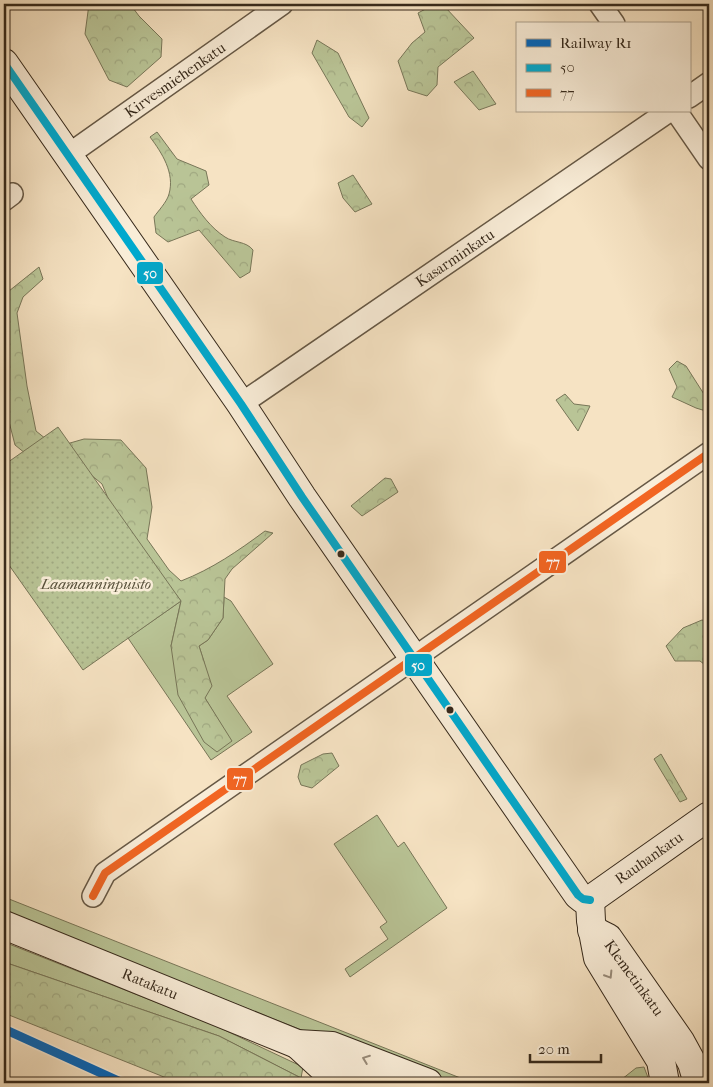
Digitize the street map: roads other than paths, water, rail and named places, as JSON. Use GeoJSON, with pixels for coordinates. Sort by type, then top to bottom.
{"type":"FeatureCollection","features":[{"type":"Feature","properties":{"kind":"street","name":"Kirvesmiehenkatu"},"geometry":{"type":"LineString","coordinates":[[68,155],[282,4]]}},
{"type":"Feature","properties":{"kind":"street"},"geometry":{"type":"LineString","coordinates":[[600,4],[613,22]]}},
{"type":"Feature","properties":{"kind":"street"},"geometry":{"type":"LineString","coordinates":[[4,63],[578,895],[583,899],[590,900]]}},
{"type":"Feature","properties":{"kind":"street"},"geometry":{"type":"LineString","coordinates":[[690,96],[709,83]]}},
{"type":"Feature","properties":{"kind":"street","name":"Kasarminkatu"},"geometry":{"type":"LineString","coordinates":[[241,404],[668,112]]}},
{"type":"Feature","properties":{"kind":"street"},"geometry":{"type":"LineString","coordinates":[[677,112],[709,159]]}},
{"type":"Feature","properties":{"kind":"street"},"geometry":{"type":"LineString","coordinates":[[93,896],[105,873],[709,453]]}},
{"type":"Feature","properties":{"kind":"street","name":"Rauhankatu"},"geometry":{"type":"LineString","coordinates":[[590,900],[709,816]]}},
{"type":"Feature","properties":{"kind":"street","name":"Klemetinkatu"},"geometry":{"type":"LineString","coordinates":[[590,900],[592,930],[598,958],[661,1061],[665,1083]]}},
{"type":"Feature","properties":{"kind":"street","name":"Ratakatu"},"geometry":{"type":"LineString","coordinates":[[4,925],[297,1044],[332,1046],[428,1083]]}},
{"type":"Feature","properties":{"kind":"street","name":"Klemetinkatu"},"geometry":{"type":"LineString","coordinates":[[592,930],[608,938],[680,1041],[692,1063],[698,1083]]}},
{"type":"Feature","properties":{"kind":"street","name":"Ratakatu"},"geometry":{"type":"LineString","coordinates":[[297,1044],[321,1066],[364,1083]]}},
{"type":"Feature","properties":{"kind":"rail line","name":"R1"},"geometry":{"type":"LineString","coordinates":[[4,1029],[123,1083]]}},
{"type":"Feature","properties":{"kind":"park label","name":"Laamanninpuisto"},"geometry":{"type":"Point","coordinates":[96,584]}}]}
